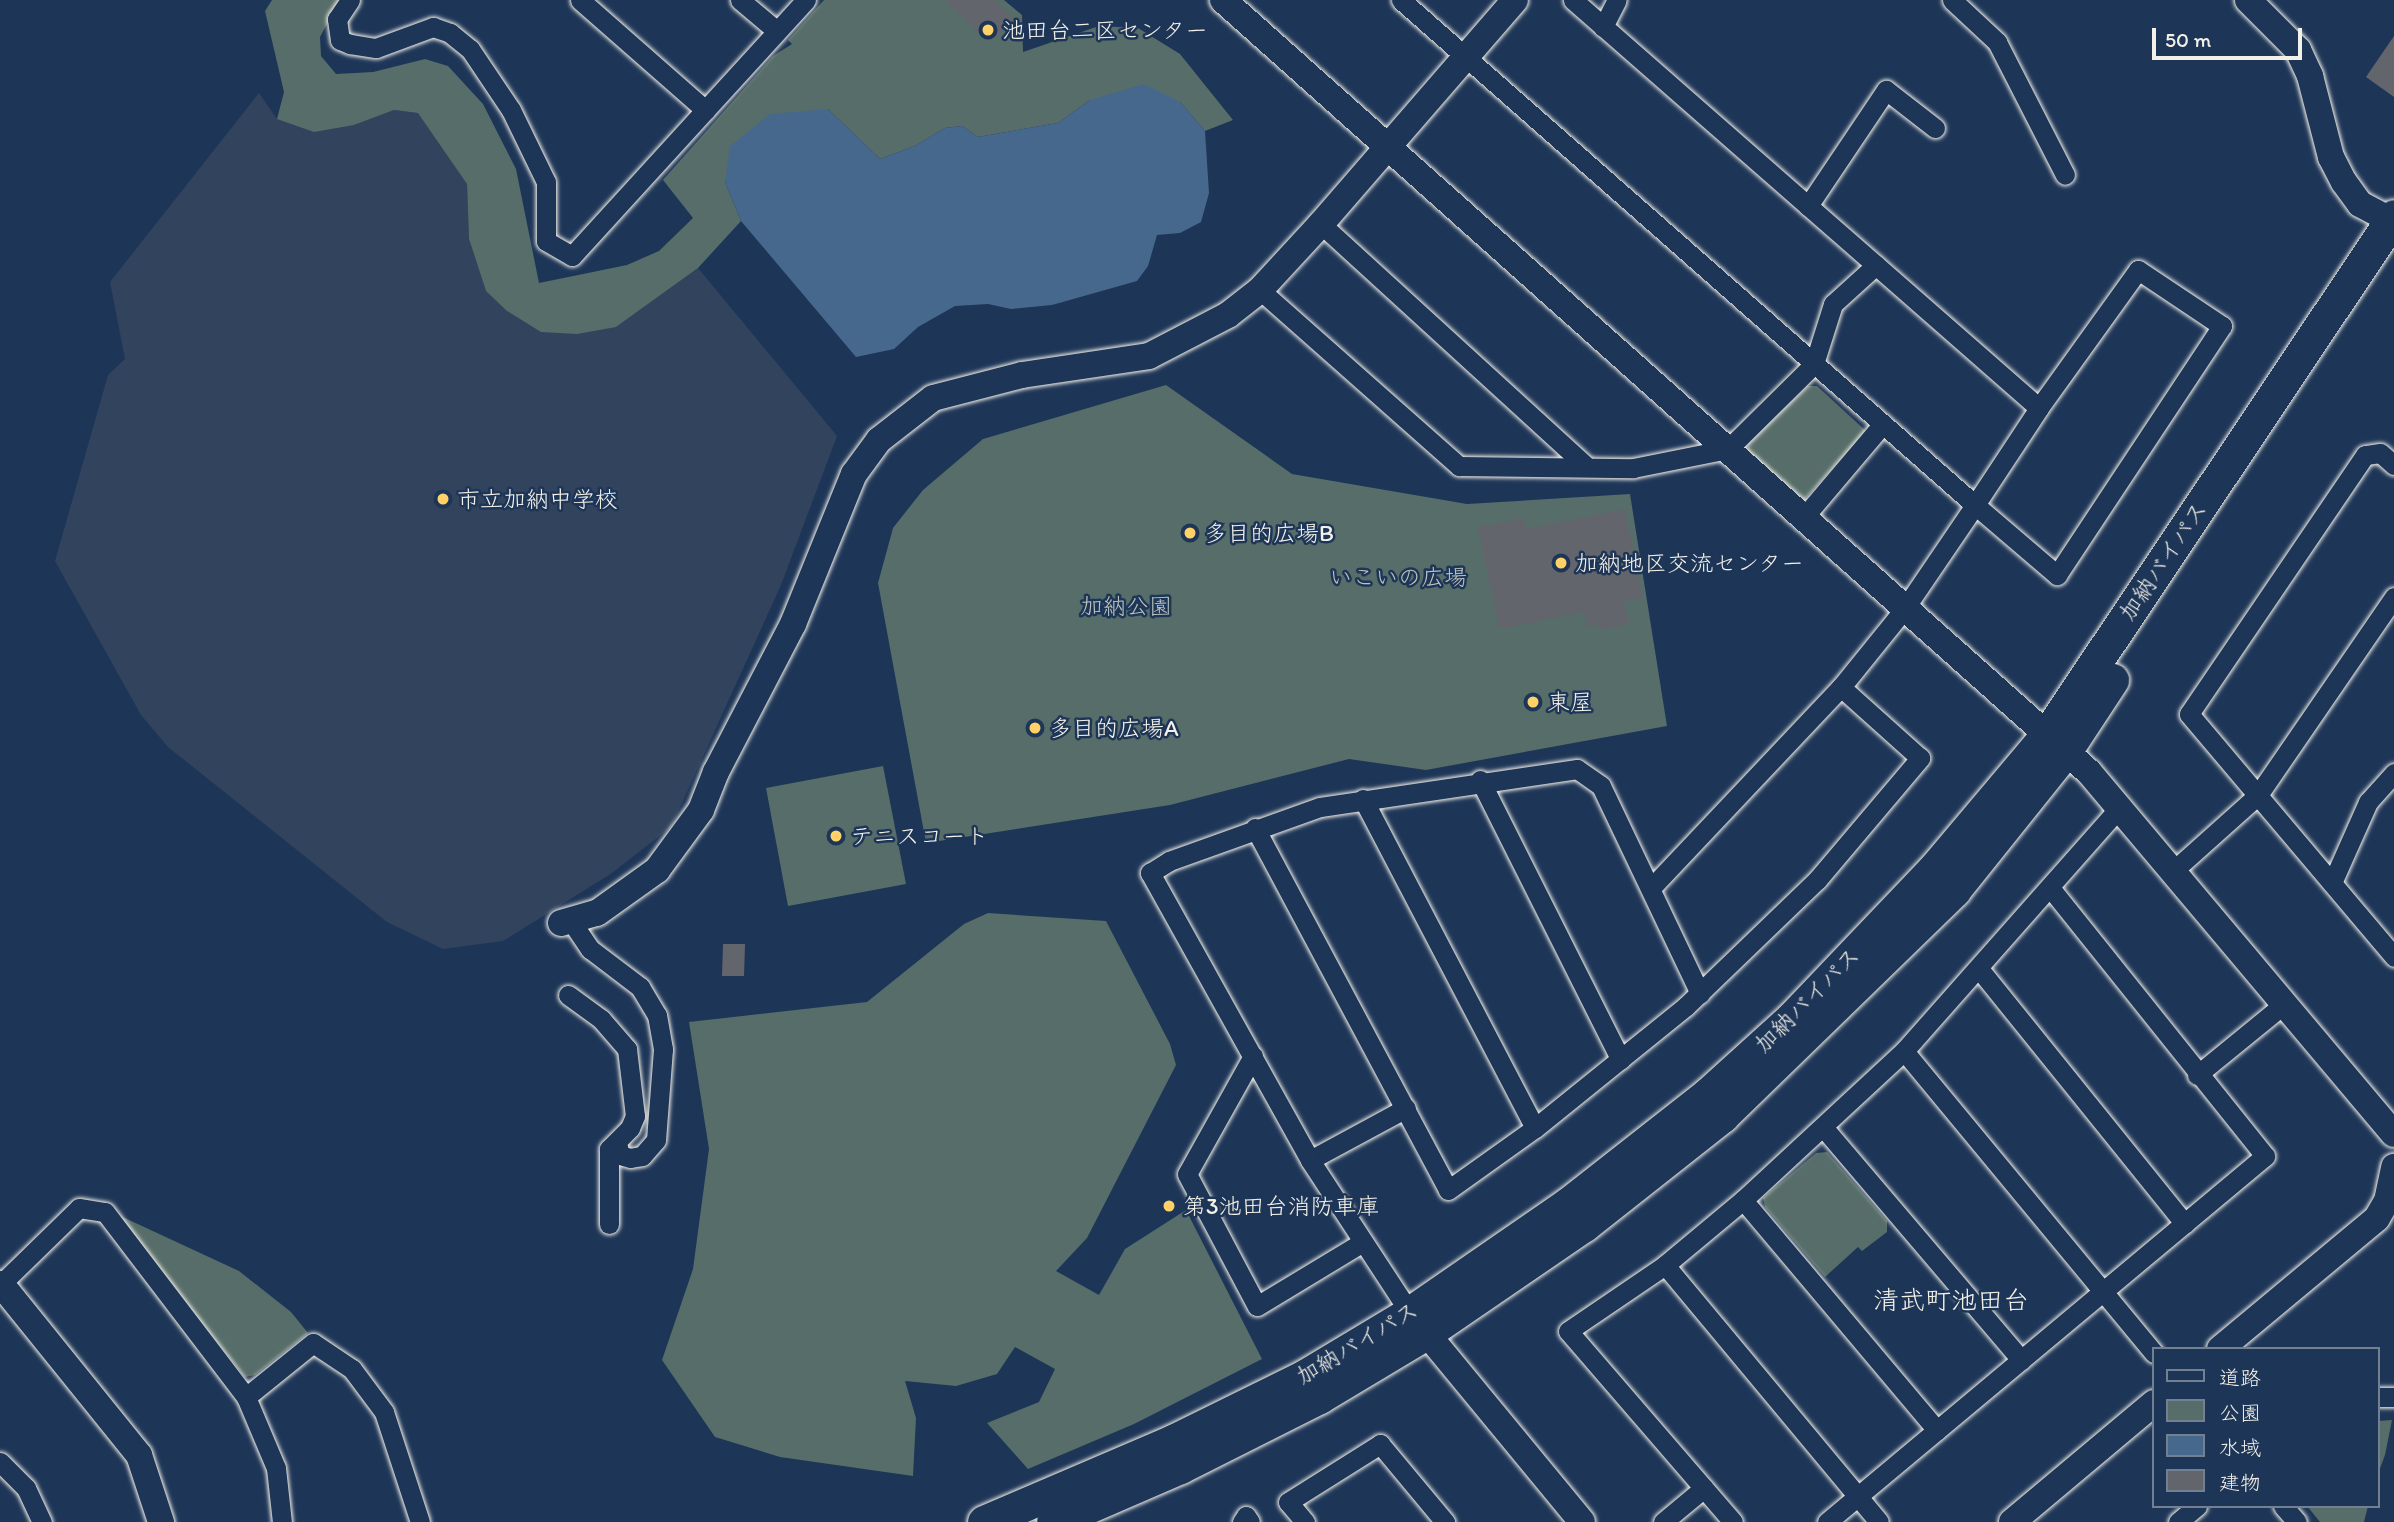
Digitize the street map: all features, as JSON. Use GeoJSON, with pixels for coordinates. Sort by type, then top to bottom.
{"type":"FeatureCollection","features":[{"type":"Feature","properties":{"kind":"highway","name":"加納バイパス"},"geometry":{"type":"LineString","coordinates":[[1053,1522],[1192,1461],[1319,1396],[1418,1323],[1584,1224],[1722,1116],[1954,890],[2056,743],[2393,228]]}},
{"type":"Feature","properties":{"kind":"highway","name":"加納バイパス"},"geometry":{"type":"LineString","coordinates":[[984,1522],[1185,1436],[1418,1323]]}},
{"type":"Feature","properties":{"kind":"street"},"geometry":{"type":"LineString","coordinates":[[350,0],[337,19],[340,40],[376,48],[433,27],[450,33],[470,49],[511,110],[546,182],[546,240],[572,256],[806,0]]}},
{"type":"Feature","properties":{"kind":"street"},"geometry":{"type":"LineString","coordinates":[[580,0],[705,110]]}},
{"type":"Feature","properties":{"kind":"street"},"geometry":{"type":"LineString","coordinates":[[740,0],[777,31]]}},
{"type":"Feature","properties":{"kind":"street"},"geometry":{"type":"LineString","coordinates":[[1223,0],[2056,743],[2119,808],[2394,1132]]}},
{"type":"Feature","properties":{"kind":"street"},"geometry":{"type":"LineString","coordinates":[[1401,0],[1883,425],[1975,505],[2057,575],[2221,326],[2138,270],[2039,408],[1975,505],[1905,608],[1841,687],[1651,888]]}},
{"type":"Feature","properties":{"kind":"street"},"geometry":{"type":"LineString","coordinates":[[617,1143],[620,1155],[630,1158],[642,1156],[656,1140],[663,1049],[657,1015],[639,987],[590,949],[566,922],[597,913],[657,870],[701,810],[721,761],[793,624],[854,474],[905,416],[933,398],[969,387],[1149,356],[1228,315],[1260,290],[1321,224],[1515,0]]}},
{"type":"Feature","properties":{"kind":"street"},"geometry":{"type":"LineString","coordinates":[[1573,0],[2039,408]]}},
{"type":"Feature","properties":{"kind":"street"},"geometry":{"type":"LineString","coordinates":[[1603,27],[1616,0]]}},
{"type":"Feature","properties":{"kind":"street"},"geometry":{"type":"LineString","coordinates":[[1952,0],[1997,42],[2065,175]]}},
{"type":"Feature","properties":{"kind":"street"},"geometry":{"type":"LineString","coordinates":[[2248,0],[2298,50],[2310,76],[2331,157],[2344,183],[2360,204],[2393,228]]}},
{"type":"Feature","properties":{"kind":"street"},"geometry":{"type":"LineString","coordinates":[[1808,206],[1886,90],[1936,128]]}},
{"type":"Feature","properties":{"kind":"street"},"geometry":{"type":"LineString","coordinates":[[1321,224],[1587,467]]}},
{"type":"Feature","properties":{"kind":"street"},"geometry":{"type":"LineString","coordinates":[[1260,290],[1459,466],[1633,468],[1728,449],[1814,363],[1833,304],[1876,265]]}},
{"type":"Feature","properties":{"kind":"street"},"geometry":{"type":"LineString","coordinates":[[1804,517],[1883,425]]}},
{"type":"Feature","properties":{"kind":"street"},"geometry":{"type":"LineString","coordinates":[[2394,465],[2380,453],[2365,454],[2189,714],[2394,957]]}},
{"type":"Feature","properties":{"kind":"street"},"geometry":{"type":"LineString","coordinates":[[2173,871],[2258,795],[2394,597]]}},
{"type":"Feature","properties":{"kind":"street"},"geometry":{"type":"LineString","coordinates":[[1255,828],[1448,1190],[1535,1128],[1700,994],[1816,880],[1920,758],[1841,687]]}},
{"type":"Feature","properties":{"kind":"street"},"geometry":{"type":"LineString","coordinates":[[1582,1522],[1418,1323],[1361,1243],[1310,1160],[1150,873],[1255,828],[1320,807],[1480,780],[1577,769],[1601,786],[1700,994]]}},
{"type":"Feature","properties":{"kind":"street"},"geometry":{"type":"LineString","coordinates":[[2332,883],[2368,802],[2394,773]]}},
{"type":"Feature","properties":{"kind":"street"},"geometry":{"type":"LineString","coordinates":[[1480,780],[1620,1060]]}},
{"type":"Feature","properties":{"kind":"street"},"geometry":{"type":"LineString","coordinates":[[1363,799],[1535,1128]]}},
{"type":"Feature","properties":{"kind":"street"},"geometry":{"type":"LineString","coordinates":[[1733,1522],[1569,1331],[1665,1265],[1743,1200],[1904,1051],[1980,970],[2119,808]]}},
{"type":"Feature","properties":{"kind":"street"},"geometry":{"type":"LineString","coordinates":[[1827,1522],[2265,1156],[2197,1075],[2051,888]]}},
{"type":"Feature","properties":{"kind":"street"},"geometry":{"type":"LineString","coordinates":[[1980,970],[2185,1224]]}},
{"type":"Feature","properties":{"kind":"street"},"geometry":{"type":"LineString","coordinates":[[568,995],[601,1019],[627,1049],[635,1116],[617,1143],[609,1149],[609,1224]]}},
{"type":"Feature","properties":{"kind":"street"},"geometry":{"type":"LineString","coordinates":[[2197,1075],[2284,1004]]}},
{"type":"Feature","properties":{"kind":"street"},"geometry":{"type":"LineString","coordinates":[[1904,1051],[2152,1351]]}},
{"type":"Feature","properties":{"kind":"street"},"geometry":{"type":"LineString","coordinates":[[1253,1056],[1187,1174],[1257,1306],[1361,1243]]}},
{"type":"Feature","properties":{"kind":"street"},"geometry":{"type":"LineString","coordinates":[[1310,1160],[1406,1108]]}},
{"type":"Feature","properties":{"kind":"street"},"geometry":{"type":"LineString","coordinates":[[1823,1128],[2021,1360]]}},
{"type":"Feature","properties":{"kind":"street"},"geometry":{"type":"LineString","coordinates":[[2222,1347],[2377,1218],[2387,1201],[2394,1167]]}},
{"type":"Feature","properties":{"kind":"street"},"geometry":{"type":"LineString","coordinates":[[1743,1200],[1937,1430]]}},
{"type":"Feature","properties":{"kind":"street"},"geometry":{"type":"LineString","coordinates":[[161,1522],[139,1455],[0,1284],[79,1208],[105,1212],[246,1397],[276,1468],[282,1522]]}},
{"type":"Feature","properties":{"kind":"street"},"geometry":{"type":"LineString","coordinates":[[1665,1265],[1879,1522]]}},
{"type":"Feature","properties":{"kind":"street"},"geometry":{"type":"LineString","coordinates":[[246,1397],[313,1343],[352,1368],[384,1412],[420,1522]]}},
{"type":"Feature","properties":{"kind":"street"},"geometry":{"type":"LineString","coordinates":[[2012,1522],[2152,1405]]}},
{"type":"Feature","properties":{"kind":"street"},"geometry":{"type":"LineString","coordinates":[[1305,1522],[1288,1502],[1380,1444],[1446,1522]]}},
{"type":"Feature","properties":{"kind":"street"},"geometry":{"type":"LineString","coordinates":[[0,1462],[26,1488],[42,1522]]}},
{"type":"Feature","properties":{"kind":"street"},"geometry":{"type":"LineString","coordinates":[[1663,1522],[1704,1488]]}},
{"type":"Feature","properties":{"kind":"street"},"geometry":{"type":"LineString","coordinates":[[2178,1522],[2195,1508]]}},
{"type":"Feature","properties":{"kind":"street"},"geometry":{"type":"LineString","coordinates":[[2285,1508],[2297,1522]]}},
{"type":"Feature","properties":{"kind":"street"},"geometry":{"type":"LineString","coordinates":[[1242,1522],[1246,1517],[1250,1522]]}},
{"type":"Feature","properties":{"kind":"shaded area","name":"市立加納中学校"},"geometry":{"type":"Polygon","coordinates":[[[259,93],[277,119],[354,125],[394,110],[418,113],[446,135],[467,184],[469,239],[486,291],[616,327],[698,268],[837,436],[781,585],[671,827],[612,873],[503,941],[443,949],[387,922],[168,747],[141,715],[55,561],[108,375],[125,359],[110,282],[259,93]]]}},
{"type":"Feature","properties":{"kind":"green space"},"geometry":{"type":"Polygon","coordinates":[[[272,0],[340,0],[320,37],[321,56],[336,74],[373,72],[425,59],[448,66],[483,104],[516,169],[539,283],[627,265],[659,251],[693,218],[663,180],[773,56],[792,44],[788,40],[824,0],[1004,0],[1022,15],[1023,52],[1099,26],[1138,28],[1180,54],[1233,120],[1205,131],[1180,102],[1090,100],[1058,123],[978,137],[962,126],[945,128],[915,146],[880,159],[828,109],[725,182],[741,221],[698,268],[616,327],[577,334],[541,332],[507,311],[486,291],[469,239],[467,184],[418,113],[394,110],[354,125],[314,132],[277,119],[284,92],[265,11],[272,0]]]}},
{"type":"Feature","properties":{"kind":"green space","name":"加納公園"},"geometry":{"type":"Polygon","coordinates":[[[1166,385],[1292,474],[1467,504],[1630,494],[1667,726],[1426,770],[1349,759],[1170,805],[926,843],[878,583],[893,528],[923,490],[983,439],[1166,385]]]}},
{"type":"Feature","properties":{"kind":"green space"},"geometry":{"type":"Polygon","coordinates":[[[1808,386],[1817,386],[1866,431],[1803,501],[1748,454],[1748,442],[1808,386]]]}},
{"type":"Feature","properties":{"kind":"green space","name":"テニスコート"},"geometry":{"type":"Polygon","coordinates":[[[883,766],[906,884],[788,906],[766,788],[883,766]]]}},
{"type":"Feature","properties":{"kind":"green space"},"geometry":{"type":"Polygon","coordinates":[[[988,913],[1106,921],[1170,1044],[1176,1065],[1087,1238],[1056,1271],[1099,1295],[1125,1249],[1186,1210],[1262,1359],[1134,1424],[1028,1469],[987,1423],[1039,1402],[1055,1369],[1015,1347],[997,1374],[956,1386],[905,1381],[916,1418],[913,1476],[780,1457],[715,1437],[662,1360],[693,1269],[709,1149],[689,1022],[867,1002],[964,924],[988,913]]]}},
{"type":"Feature","properties":{"kind":"green space"},"geometry":{"type":"Polygon","coordinates":[[[1827,1152],[1887,1221],[1887,1232],[1862,1251],[1858,1247],[1825,1277],[1765,1207],[1763,1198],[1816,1153],[1827,1152]]]}},
{"type":"Feature","properties":{"kind":"green space"},"geometry":{"type":"Polygon","coordinates":[[[114,1213],[239,1271],[291,1312],[308,1333],[255,1375],[245,1377],[114,1213]]]}},
{"type":"Feature","properties":{"kind":"green space"},"geometry":{"type":"Polygon","coordinates":[[[2392,1420],[2380,1469],[2380,1421],[2392,1420]]]}},
{"type":"Feature","properties":{"kind":"green space"},"geometry":{"type":"Polygon","coordinates":[[[2309,1508],[2368,1508],[2364,1522],[2320,1522],[2309,1508]]]}},
{"type":"Feature","properties":{"kind":"water"},"geometry":{"type":"Polygon","coordinates":[[[1144,84],[1180,102],[1205,131],[1209,193],[1201,222],[1180,233],[1157,235],[1148,266],[1137,281],[1052,305],[1011,309],[988,304],[955,306],[918,327],[894,349],[856,357],[741,221],[725,182],[730,146],[770,114],[828,109],[880,159],[915,146],[945,128],[962,126],[978,137],[1058,123],[1090,100],[1144,84]]]}},
{"type":"Feature","properties":{"kind":"building","name":"池田台二区センター"},"geometry":{"type":"Polygon","coordinates":[[[945,0],[994,0],[1013,18],[989,43],[945,0]]]}},
{"type":"Feature","properties":{"kind":"building"},"geometry":{"type":"Polygon","coordinates":[[[2394,36],[2394,97],[2366,77],[2394,36]]]}},
{"type":"Feature","properties":{"kind":"building","name":"加納地区交流センター"},"geometry":{"type":"Polygon","coordinates":[[[1625,509],[1643,598],[1624,602],[1629,624],[1600,630],[1599,625],[1587,627],[1584,612],[1499,629],[1478,527],[1524,518],[1526,529],[1625,509]]]}},
{"type":"Feature","properties":{"kind":"building"},"geometry":{"type":"Polygon","coordinates":[[[723,944],[745,944],[744,976],[722,976],[723,944]]]}},
{"type":"Feature","properties":{"kind":"place","name":"池田台二区センター"},"geometry":{"type":"Point","coordinates":[988,30]}},
{"type":"Feature","properties":{"kind":"place","name":"市立加納中学校"},"geometry":{"type":"Point","coordinates":[443,499]}},
{"type":"Feature","properties":{"kind":"place","name":"多目的広場B"},"geometry":{"type":"Point","coordinates":[1190,533]}},
{"type":"Feature","properties":{"kind":"place","name":"加納地区交流センター"},"geometry":{"type":"Point","coordinates":[1561,563]}},
{"type":"Feature","properties":{"kind":"place","name":"東屋"},"geometry":{"type":"Point","coordinates":[1533,702]}},
{"type":"Feature","properties":{"kind":"place","name":"多目的広場A"},"geometry":{"type":"Point","coordinates":[1035,728]}},
{"type":"Feature","properties":{"kind":"place","name":"テニスコート"},"geometry":{"type":"Point","coordinates":[836,836]}},
{"type":"Feature","properties":{"kind":"place","name":"第3池田台消防車庫"},"geometry":{"type":"Point","coordinates":[1169,1206]}},
{"type":"Feature","properties":{"kind":"district","name":"清武町池田台"},"geometry":{"type":"Point","coordinates":[1951,1301]}},
{"type":"Feature","properties":{"kind":"park label","name":"いこいの広場"},"geometry":{"type":"Point","coordinates":[1398,577]}}]}
